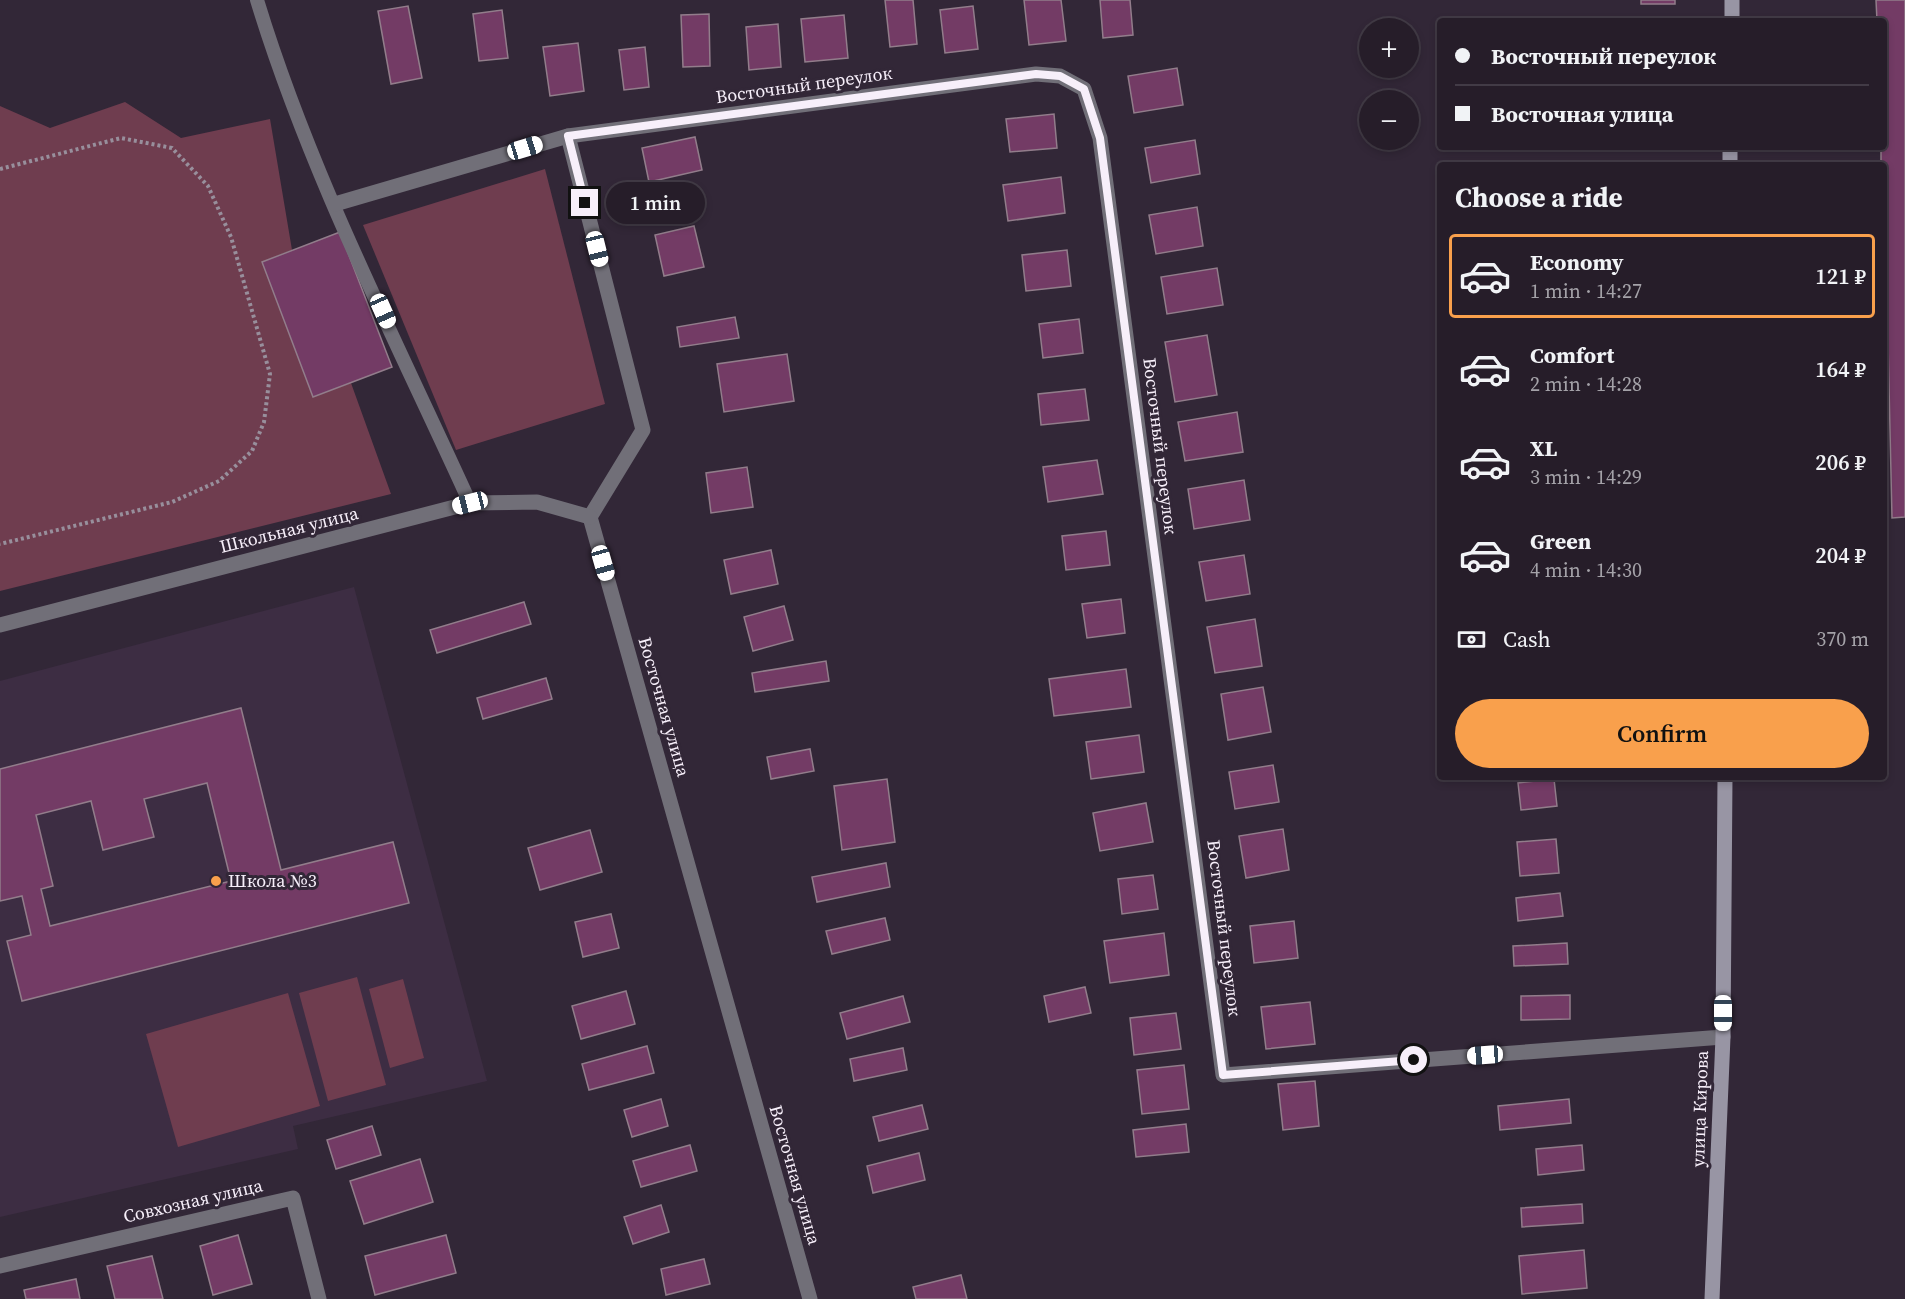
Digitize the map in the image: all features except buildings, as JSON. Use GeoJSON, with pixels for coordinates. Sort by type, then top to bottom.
{"type":"FeatureCollection","features":[{"type":"Feature","properties":{"kind":"main road"},"geometry":{"type":"LineString","coordinates":[[1732,0],[1732,18]]}},
{"type":"Feature","properties":{"kind":"main road","name":"улица Кирова"},"geometry":{"type":"LineString","coordinates":[[1712,1299],[1723,1037],[1725,780]]}},
{"type":"Feature","properties":{"kind":"street","name":"Восточный переулок"},"geometry":{"type":"LineString","coordinates":[[335,204],[568,136],[1036,74],[1060,76],[1084,89],[1100,138],[1223,1075],[1723,1037]]}},
{"type":"Feature","properties":{"kind":"street"},"geometry":{"type":"LineString","coordinates":[[568,136],[643,430],[590,517]]}},
{"type":"Feature","properties":{"kind":"street","name":"Школьная улица"},"geometry":{"type":"LineString","coordinates":[[0,625],[470,503],[537,502],[590,517]]}},
{"type":"Feature","properties":{"kind":"street","name":"Восточная улица"},"geometry":{"type":"LineString","coordinates":[[590,517],[810,1299]]}},
{"type":"Feature","properties":{"kind":"street","name":"Совхозная улица"},"geometry":{"type":"LineString","coordinates":[[0,1266],[292,1198],[320,1299]]}},
{"type":"Feature","properties":{"kind":"lane"},"geometry":{"type":"LineString","coordinates":[[257,0],[276,63],[335,204],[470,503]]}},
{"type":"Feature","properties":{"kind":"path"},"geometry":{"type":"LineString","coordinates":[[0,169],[121,138],[172,148],[208,186],[231,237],[270,374],[264,422],[252,451],[219,481],[172,502],[0,544]]}},
{"type":"Feature","properties":{"kind":"shaded area"},"geometry":{"type":"Polygon","coordinates":[[[125,102],[181,138],[270,119],[292,250],[262,262],[313,397],[351,383],[391,494],[0,591],[0,106],[50,128],[125,102]]]}},
{"type":"Feature","properties":{"kind":"shaded area"},"geometry":{"type":"Polygon","coordinates":[[[545,169],[605,404],[456,450],[363,225],[545,169]]]}},
{"type":"Feature","properties":{"kind":"shaded area","name":"Школа №3"},"geometry":{"type":"Polygon","coordinates":[[[354,587],[487,1081],[293,1126],[298,1149],[0,1217],[0,681],[354,587]]]}},
{"type":"Feature","properties":{"kind":"shaded area"},"geometry":{"type":"Polygon","coordinates":[[[357,977],[386,1085],[328,1101],[299,993],[357,977]]]}},
{"type":"Feature","properties":{"kind":"shaded area"},"geometry":{"type":"Polygon","coordinates":[[[403,979],[424,1058],[390,1068],[369,989],[403,979]]]}},
{"type":"Feature","properties":{"kind":"shaded area"},"geometry":{"type":"Polygon","coordinates":[[[288,993],[320,1106],[178,1147],[146,1034],[288,993]]]}},
{"type":"Feature","properties":{"kind":"place","name":"Школа №3"},"geometry":{"type":"Point","coordinates":[216,881]}},
{"type":"Feature","properties":{"kind":"route"},"geometry":{"type":"LineString","coordinates":[[585,203],[568,136],[1036,74],[1060,76],[1084,89],[1100,138],[1223,1075],[1414,1060]]}}]}
